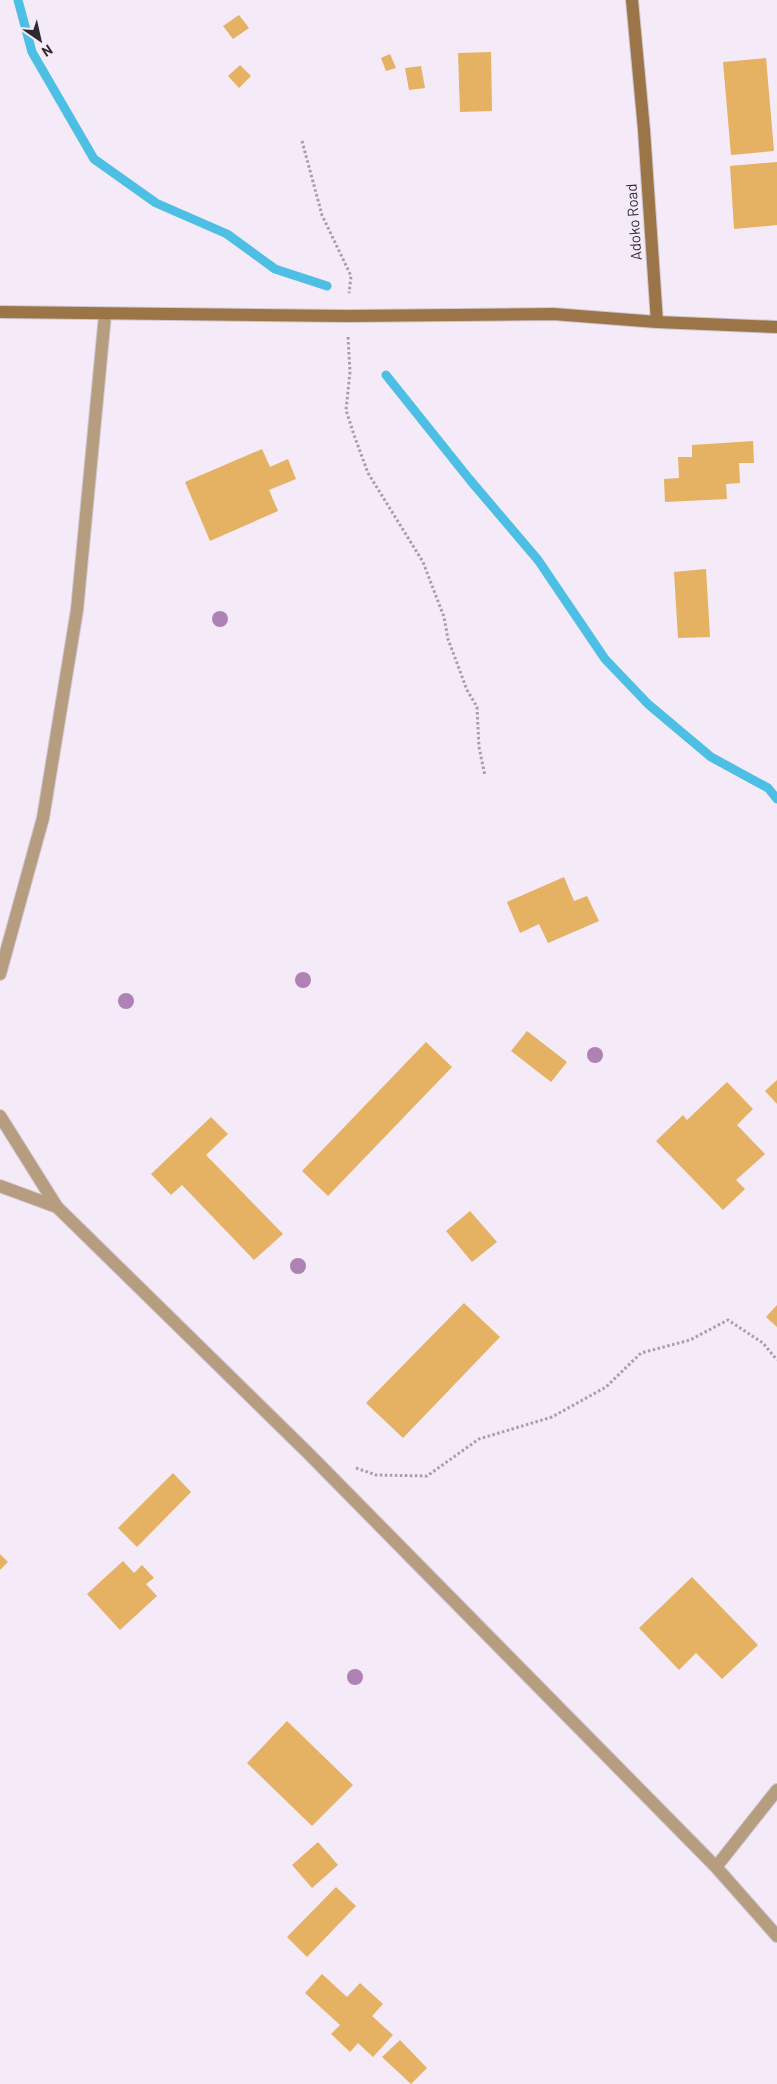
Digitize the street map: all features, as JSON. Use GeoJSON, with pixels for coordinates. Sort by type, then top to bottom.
{"type":"FeatureCollection","features":[{"type":"Feature","properties":{"kind":"street","name":"Adoko Road"},"geometry":{"type":"LineString","coordinates":[[632,0],[644,130],[657,322]]}},
{"type":"Feature","properties":{"kind":"street"},"geometry":{"type":"LineString","coordinates":[[0,312],[105,315],[346,316],[553,314],[657,322],[777,326]]}},
{"type":"Feature","properties":{"kind":"street"},"geometry":{"type":"LineString","coordinates":[[0,974],[43,818],[76,620],[105,315]]}},
{"type":"Feature","properties":{"kind":"street"},"geometry":{"type":"LineString","coordinates":[[0,1116],[57,1207],[308,1453],[716,1866],[777,1936]]}},
{"type":"Feature","properties":{"kind":"street"},"geometry":{"type":"LineString","coordinates":[[0,1186],[57,1207]]}},
{"type":"Feature","properties":{"kind":"street"},"geometry":{"type":"LineString","coordinates":[[716,1866],[777,1790]]}},
{"type":"Feature","properties":{"kind":"path"},"geometry":{"type":"LineString","coordinates":[[302,141],[322,215],[351,276],[346,316],[350,372],[346,410],[368,473],[423,562],[444,617],[448,639],[467,690],[477,707],[479,748],[485,776]]}},
{"type":"Feature","properties":{"kind":"path"},"geometry":{"type":"LineString","coordinates":[[351,1466],[376,1475],[427,1476],[479,1439],[552,1417],[606,1387],[641,1353],[690,1340],[728,1320],[764,1343],[777,1360]]}},
{"type":"Feature","properties":{"kind":"building"},"geometry":{"type":"Polygon","coordinates":[[[239,15],[249,28],[233,39],[223,26],[239,15]]]}},
{"type":"Feature","properties":{"kind":"building"},"geometry":{"type":"Polygon","coordinates":[[[491,52],[492,111],[460,112],[458,53],[491,52]]]}},
{"type":"Feature","properties":{"kind":"building"},"geometry":{"type":"Polygon","coordinates":[[[390,54],[396,68],[386,71],[381,58],[390,54]]]}},
{"type":"Feature","properties":{"kind":"building"},"geometry":{"type":"Polygon","coordinates":[[[766,58],[774,151],[731,155],[723,62],[766,58]]]}},
{"type":"Feature","properties":{"kind":"building"},"geometry":{"type":"Polygon","coordinates":[[[240,65],[251,76],[239,88],[228,76],[240,65]]]}},
{"type":"Feature","properties":{"kind":"building"},"geometry":{"type":"Polygon","coordinates":[[[421,66],[425,88],[409,90],[405,68],[421,66]]]}},
{"type":"Feature","properties":{"kind":"building"},"geometry":{"type":"Polygon","coordinates":[[[777,162],[777,225],[734,229],[730,166],[777,162]]]}},
{"type":"Feature","properties":{"kind":"building"},"geometry":{"type":"Polygon","coordinates":[[[753,441],[754,463],[739,463],[740,483],[726,484],[727,499],[665,502],[664,479],[679,478],[678,457],[692,457],[692,445],[753,441]]]}},
{"type":"Feature","properties":{"kind":"building"},"geometry":{"type":"Polygon","coordinates":[[[262,449],[270,467],[288,459],[296,479],[269,490],[278,511],[210,541],[185,482],[262,449]]]}},
{"type":"Feature","properties":{"kind":"building"},"geometry":{"type":"Polygon","coordinates":[[[706,569],[710,637],[678,638],[674,572],[706,569]]]}},
{"type":"Feature","properties":{"kind":"building"},"geometry":{"type":"Polygon","coordinates":[[[564,877],[574,901],[587,896],[599,921],[548,943],[539,924],[520,933],[507,902],[564,877]]]}},
{"type":"Feature","properties":{"kind":"building"},"geometry":{"type":"Polygon","coordinates":[[[527,1031],[567,1062],[551,1082],[511,1051],[527,1031]]]}},
{"type":"Feature","properties":{"kind":"building"},"geometry":{"type":"Polygon","coordinates":[[[426,1042],[452,1067],[328,1196],[302,1171],[426,1042]]]}},
{"type":"Feature","properties":{"kind":"building"},"geometry":{"type":"Polygon","coordinates":[[[777,1080],[777,1104],[765,1091],[777,1080]]]}},
{"type":"Feature","properties":{"kind":"building"},"geometry":{"type":"Polygon","coordinates":[[[727,1082],[753,1109],[737,1125],[765,1154],[736,1180],[745,1189],[723,1210],[656,1141],[683,1115],[687,1120],[727,1082]]]}},
{"type":"Feature","properties":{"kind":"building"},"geometry":{"type":"Polygon","coordinates":[[[211,1117],[228,1134],[206,1155],[283,1234],[254,1260],[182,1185],[171,1195],[151,1174],[211,1117]]]}},
{"type":"Feature","properties":{"kind":"building"},"geometry":{"type":"Polygon","coordinates":[[[470,1211],[497,1242],[472,1262],[446,1231],[470,1211]]]}},
{"type":"Feature","properties":{"kind":"building"},"geometry":{"type":"Polygon","coordinates":[[[464,1303],[500,1337],[403,1438],[366,1403],[464,1303]]]}},
{"type":"Feature","properties":{"kind":"building"},"geometry":{"type":"Polygon","coordinates":[[[777,1305],[777,1327],[766,1317],[777,1305]]]}},
{"type":"Feature","properties":{"kind":"building"},"geometry":{"type":"Polygon","coordinates":[[[173,1473],[191,1492],[137,1547],[118,1528],[173,1473]]]}},
{"type":"Feature","properties":{"kind":"building"},"geometry":{"type":"Polygon","coordinates":[[[0,1554],[8,1562],[0,1570],[0,1554]]]}},
{"type":"Feature","properties":{"kind":"building"},"geometry":{"type":"Polygon","coordinates":[[[123,1561],[134,1573],[142,1565],[154,1578],[146,1584],[157,1596],[120,1630],[87,1594],[123,1561]]]}},
{"type":"Feature","properties":{"kind":"building"},"geometry":{"type":"Polygon","coordinates":[[[692,1577],[758,1645],[722,1679],[696,1653],[679,1670],[639,1628],[692,1577]]]}},
{"type":"Feature","properties":{"kind":"building"},"geometry":{"type":"Polygon","coordinates":[[[287,1721],[353,1785],[312,1826],[247,1763],[287,1721]]]}},
{"type":"Feature","properties":{"kind":"building"},"geometry":{"type":"Polygon","coordinates":[[[318,1842],[338,1865],[312,1888],[292,1865],[318,1842]]]}},
{"type":"Feature","properties":{"kind":"building"},"geometry":{"type":"Polygon","coordinates":[[[336,1887],[356,1906],[307,1957],[287,1937],[336,1887]]]}},
{"type":"Feature","properties":{"kind":"building"},"geometry":{"type":"Polygon","coordinates":[[[322,1974],[347,1997],[360,1983],[383,2004],[372,2016],[393,2035],[373,2057],[358,2043],[350,2052],[331,2034],[340,2025],[305,1993],[322,1974]]]}},
{"type":"Feature","properties":{"kind":"building"},"geometry":{"type":"Polygon","coordinates":[[[400,2040],[427,2068],[411,2084],[382,2057],[400,2040]]]}},
{"type":"Feature","properties":{"kind":"waterway"},"geometry":{"type":"LineString","coordinates":[[18,0],[32,52],[94,159],[156,203],[227,234],[275,269],[327,286]]}},
{"type":"Feature","properties":{"kind":"waterway"},"geometry":{"type":"LineString","coordinates":[[386,375],[470,480],[538,560],[605,659],[648,704],[711,757],[768,788],[777,799]]}}]}
